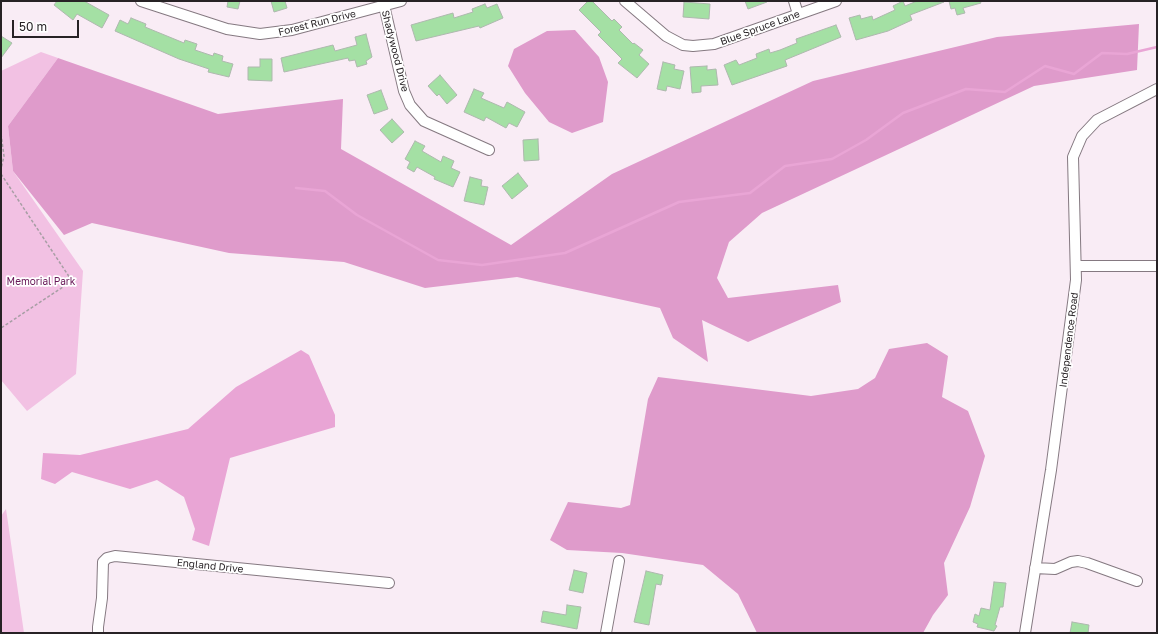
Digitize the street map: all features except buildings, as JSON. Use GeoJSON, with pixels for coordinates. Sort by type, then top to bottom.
{"type":"FeatureCollection","features":[{"type":"Feature","properties":{"kind":"street","name":"Forest Run Drive"},"geometry":{"type":"LineString","coordinates":[[141,1],[227,29],[260,34],[292,30],[383,3],[400,1]]}},
{"type":"Feature","properties":{"kind":"street","name":"Blue Spruce Lane"},"geometry":{"type":"LineString","coordinates":[[625,1],[666,36],[683,45],[693,46],[714,44],[836,1]]}},
{"type":"Feature","properties":{"kind":"street"},"geometry":{"type":"LineString","coordinates":[[794,1],[798,14]]}},
{"type":"Feature","properties":{"kind":"street","name":"Shadywood Drive"},"geometry":{"type":"LineString","coordinates":[[383,3],[404,91],[410,104],[424,121],[489,150]]}},
{"type":"Feature","properties":{"kind":"street","name":"Independence Road"},"geometry":{"type":"LineString","coordinates":[[1025,633],[1069,343],[1076,266],[1072,168],[1076,148],[1085,132],[1097,120],[1157,89]]}},
{"type":"Feature","properties":{"kind":"street"},"geometry":{"type":"LineString","coordinates":[[1076,266],[1157,266]]}},
{"type":"Feature","properties":{"kind":"street","name":"England Drive"},"geometry":{"type":"LineString","coordinates":[[98,633],[102,598],[103,562],[107,558],[115,556],[389,583]]}},
{"type":"Feature","properties":{"kind":"street"},"geometry":{"type":"LineString","coordinates":[[606,633],[619,561]]}},
{"type":"Feature","properties":{"kind":"street"},"geometry":{"type":"LineString","coordinates":[[1035,568],[1055,569],[1071,562],[1078,561],[1137,581]]}},
{"type":"Feature","properties":{"kind":"path"},"geometry":{"type":"LineString","coordinates":[[1,134],[4,156],[1,169]]}},
{"type":"Feature","properties":{"kind":"path"},"geometry":{"type":"LineString","coordinates":[[1,174],[72,281],[1,328]]}},
{"type":"Feature","properties":{"kind":"green space","name":"Memorial Park"},"geometry":{"type":"Polygon","coordinates":[[[41,52],[58,58],[8,126],[13,171],[83,271],[76,374],[27,411],[1,380],[1,71],[41,52]]]}},
{"type":"Feature","properties":{"kind":"green space"},"geometry":{"type":"Polygon","coordinates":[[[6,509],[24,633],[1,633],[1,516],[6,509]]]}},
{"type":"Feature","properties":{"kind":"shaded area"},"geometry":{"type":"Polygon","coordinates":[[[1139,24],[1137,70],[1034,86],[762,213],[729,242],[717,278],[728,298],[838,285],[841,302],[748,342],[702,320],[708,362],[673,338],[660,308],[517,277],[425,288],[344,262],[229,253],[92,223],[64,235],[13,171],[8,126],[58,58],[218,114],[343,99],[341,149],[511,245],[612,174],[813,81],[997,37],[1139,24]]]}},
{"type":"Feature","properties":{"kind":"shaded area"},"geometry":{"type":"Polygon","coordinates":[[[575,30],[599,57],[608,82],[603,122],[572,133],[549,122],[525,93],[508,66],[514,49],[547,31],[575,30]]]}},
{"type":"Feature","properties":{"kind":"shaded area"},"geometry":{"type":"Polygon","coordinates":[[[927,343],[948,356],[942,397],[968,411],[985,456],[970,507],[944,563],[948,595],[933,615],[923,633],[757,633],[738,594],[703,565],[622,553],[567,550],[550,540],[568,502],[621,508],[630,505],[648,399],[658,377],[811,396],[858,389],[875,378],[889,349],[927,343]]]}},
{"type":"Feature","properties":{"kind":"shaded area"},"geometry":{"type":"Polygon","coordinates":[[[301,350],[309,355],[335,415],[335,427],[230,458],[209,546],[192,540],[195,529],[184,497],[157,480],[130,489],[72,472],[55,484],[41,479],[43,453],[80,455],[188,429],[236,387],[301,350]]]}},
{"type":"Feature","properties":{"kind":"waterway"},"geometry":{"type":"LineString","coordinates":[[296,188],[325,191],[357,215],[438,260],[482,265],[565,253],[679,202],[750,193],[785,166],[832,159],[866,140],[903,113],[966,89],[1005,92],[1045,66],[1074,74],[1102,53],[1127,54],[1157,47]]}}]}
